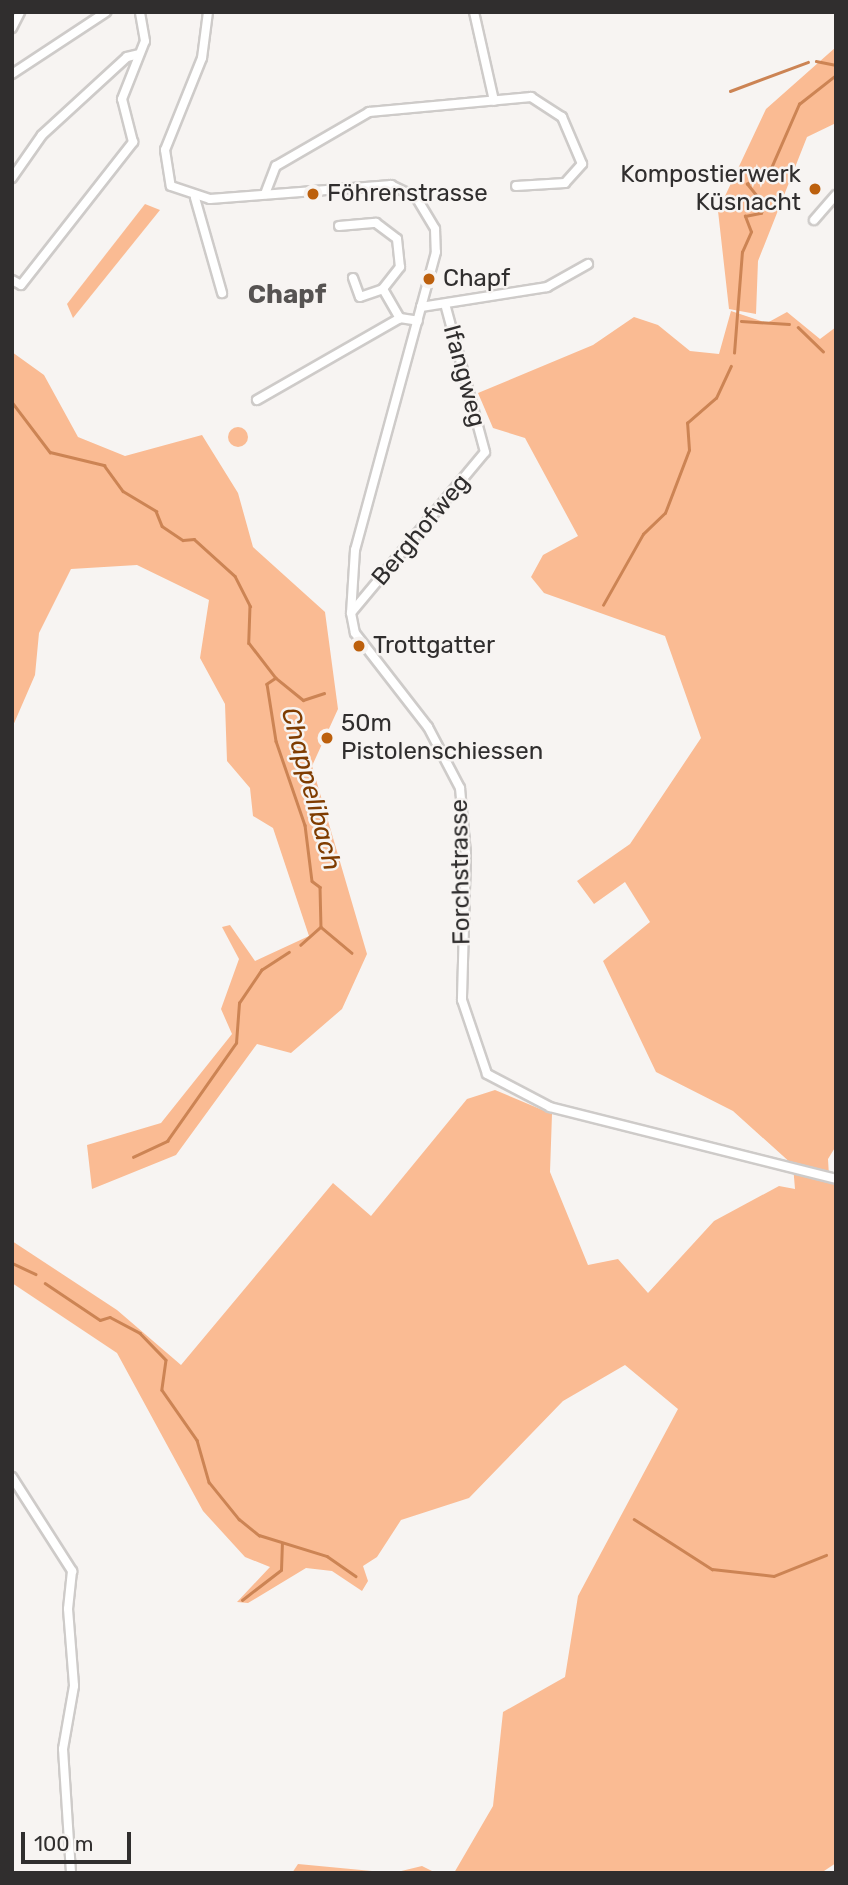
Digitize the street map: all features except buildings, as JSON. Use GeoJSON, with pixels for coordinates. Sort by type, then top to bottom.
{"type":"FeatureCollection","features":[{"type":"Feature","properties":{"kind":"street"},"geometry":{"type":"LineString","coordinates":[[12,28],[20,12]]}},
{"type":"Feature","properties":{"kind":"street"},"geometry":{"type":"LineString","coordinates":[[12,74],[106,12]]}},
{"type":"Feature","properties":{"kind":"street"},"geometry":{"type":"LineString","coordinates":[[12,279],[21,285],[134,142],[122,99],[146,36],[140,12]]}},
{"type":"Feature","properties":{"kind":"street"},"geometry":{"type":"LineString","coordinates":[[208,12],[202,58],[163,162],[171,187],[195,198],[222,293]]}},
{"type":"Feature","properties":{"kind":"street"},"geometry":{"type":"LineString","coordinates":[[474,12],[494,101]]}},
{"type":"Feature","properties":{"kind":"street"},"geometry":{"type":"LineString","coordinates":[[12,178],[42,135],[127,57],[139,54]]}},
{"type":"Feature","properties":{"kind":"street"},"geometry":{"type":"LineString","coordinates":[[265,194],[276,166],[369,112],[531,97],[546,103],[582,153],[569,181],[516,186]]}},
{"type":"Feature","properties":{"kind":"street","name":"Forchstrasse"},"geometry":{"type":"LineString","coordinates":[[195,198],[386,185],[409,192],[426,210],[436,234],[418,321],[355,550],[351,613],[355,633],[428,727],[460,788],[466,854],[462,1000],[487,1074],[550,1107],[836,1179]]}},
{"type":"Feature","properties":{"kind":"street"},"geometry":{"type":"LineString","coordinates":[[814,220],[836,195]]}},
{"type":"Feature","properties":{"kind":"street"},"geometry":{"type":"LineString","coordinates":[[340,226],[376,223],[397,239],[400,267],[383,289],[360,297],[353,278]]}},
{"type":"Feature","properties":{"kind":"street"},"geometry":{"type":"LineString","coordinates":[[421,307],[446,307],[547,287],[588,264]]}},
{"type":"Feature","properties":{"kind":"street"},"geometry":{"type":"LineString","coordinates":[[383,289],[400,318]]}},
{"type":"Feature","properties":{"kind":"street","name":"Ifangweg"},"geometry":{"type":"LineString","coordinates":[[446,307],[484,444]]}},
{"type":"Feature","properties":{"kind":"street"},"geometry":{"type":"LineString","coordinates":[[257,400],[400,318],[418,321]]}},
{"type":"Feature","properties":{"kind":"street","name":"Berghofweg"},"geometry":{"type":"LineString","coordinates":[[351,613],[484,456],[484,444]]}},
{"type":"Feature","properties":{"kind":"street"},"geometry":{"type":"LineString","coordinates":[[12,1477],[72,1571],[68,1609],[74,1686],[63,1749],[71,1873]]}},
{"type":"Feature","properties":{"kind":"shaded area"},"geometry":{"type":"Polygon","coordinates":[[[836,47],[836,123],[807,137],[758,261],[756,314],[729,309],[718,211],[766,109],[836,47]]]}},
{"type":"Feature","properties":{"kind":"shaded area"},"geometry":{"type":"Polygon","coordinates":[[[145,204],[160,210],[73,318],[67,304],[145,204]]]}},
{"type":"Feature","properties":{"kind":"shaded area"},"geometry":{"type":"Polygon","coordinates":[[[731,311],[767,323],[787,312],[820,339],[836,327],[836,1146],[828,1159],[829,1176],[836,1179],[836,1863],[821,1873],[454,1873],[493,1806],[503,1712],[565,1677],[578,1596],[678,1409],[625,1365],[563,1401],[469,1498],[401,1520],[377,1557],[363,1566],[368,1581],[362,1591],[332,1571],[306,1568],[248,1603],[237,1602],[270,1567],[245,1557],[203,1511],[117,1353],[12,1283],[12,1241],[117,1310],[181,1365],[333,1183],[371,1216],[467,1099],[495,1090],[552,1114],[550,1172],[588,1265],[618,1259],[648,1293],[714,1221],[779,1186],[795,1189],[793,1165],[733,1111],[656,1072],[603,961],[650,922],[625,882],[594,904],[577,881],[630,844],[701,738],[665,636],[544,593],[531,577],[543,555],[578,536],[525,438],[493,428],[478,393],[593,345],[634,317],[658,325],[690,351],[719,354],[731,311]]]}},
{"type":"Feature","properties":{"kind":"shaded area"},"geometry":{"type":"Polygon","coordinates":[[[12,352],[44,375],[78,437],[125,456],[202,435],[238,493],[253,547],[325,612],[338,709],[312,766],[367,954],[342,1009],[291,1053],[257,1044],[176,1155],[92,1189],[87,1145],[161,1123],[232,1034],[221,1009],[239,959],[222,927],[230,925],[255,961],[309,936],[273,828],[253,816],[250,788],[227,761],[225,704],[200,658],[209,600],[137,565],[71,569],[39,633],[35,675],[12,728],[12,352]]]}},
{"type":"Feature","properties":{"kind":"shaded area"},"geometry":{"type":"Polygon","coordinates":[[[238,427],[245,430],[248,437],[245,444],[238,447],[231,444],[228,437],[231,430],[238,427]]]}},
{"type":"Feature","properties":{"kind":"shaded area"},"geometry":{"type":"Polygon","coordinates":[[[298,1864],[393,1873],[292,1873],[298,1864]]]}},
{"type":"Feature","properties":{"kind":"shaded area"},"geometry":{"type":"Polygon","coordinates":[[[422,1866],[436,1873],[393,1873],[422,1866]]]}},
{"type":"Feature","properties":{"kind":"waterway"},"geometry":{"type":"LineString","coordinates":[[816,61],[836,65]]}},
{"type":"Feature","properties":{"kind":"waterway"},"geometry":{"type":"LineString","coordinates":[[730,91],[808,62]]}},
{"type":"Feature","properties":{"kind":"waterway"},"geometry":{"type":"LineString","coordinates":[[734,353],[742,252],[751,232],[745,216],[761,213],[764,205],[747,184],[771,168],[799,104],[836,75]]}},
{"type":"Feature","properties":{"kind":"waterway"},"geometry":{"type":"LineString","coordinates":[[741,321],[789,324]]}},
{"type":"Feature","properties":{"kind":"waterway"},"geometry":{"type":"LineString","coordinates":[[798,327],[823,351]]}},
{"type":"Feature","properties":{"kind":"waterway"},"geometry":{"type":"LineString","coordinates":[[603,605],[643,534],[665,513],[689,450],[687,423],[716,398],[731,366]]}},
{"type":"Feature","properties":{"kind":"waterway","name":"Chappelibach"},"geometry":{"type":"LineString","coordinates":[[12,402],[50,452],[104,465],[123,491],[156,511],[162,526],[183,540],[194,539],[235,576],[250,606],[249,643],[276,678],[267,684],[276,741],[305,825],[312,881],[320,887],[321,927],[301,945]]}},
{"type":"Feature","properties":{"kind":"waterway"},"geometry":{"type":"LineString","coordinates":[[276,678],[303,700],[324,693]]}},
{"type":"Feature","properties":{"kind":"waterway"},"geometry":{"type":"LineString","coordinates":[[321,927],[352,953]]}},
{"type":"Feature","properties":{"kind":"waterway","name":"Chappelibach"},"geometry":{"type":"LineString","coordinates":[[133,1157],[167,1141],[236,1043],[239,1003],[261,970],[289,952]]}},
{"type":"Feature","properties":{"kind":"waterway"},"geometry":{"type":"LineString","coordinates":[[12,1263],[36,1274]]}},
{"type":"Feature","properties":{"kind":"waterway"},"geometry":{"type":"LineString","coordinates":[[45,1283],[100,1320],[110,1317],[140,1333],[166,1360],[162,1390],[197,1440],[209,1482],[239,1519],[259,1535],[327,1556],[356,1576]]}},
{"type":"Feature","properties":{"kind":"waterway"},"geometry":{"type":"LineString","coordinates":[[634,1519],[712,1569],[774,1576],[826,1555]]}},
{"type":"Feature","properties":{"kind":"waterway"},"geometry":{"type":"LineString","coordinates":[[242,1600],[281,1570],[282,1544]]}},
{"type":"Feature","properties":{"kind":"place","name":"Kompostierwerk Küsnacht"},"geometry":{"type":"Point","coordinates":[815,189]}},
{"type":"Feature","properties":{"kind":"place","name":"Föhrenstrasse"},"geometry":{"type":"Point","coordinates":[313,194]}},
{"type":"Feature","properties":{"kind":"place","name":"Chapf"},"geometry":{"type":"Point","coordinates":[429,279]}},
{"type":"Feature","properties":{"kind":"place","name":"Trottgatter"},"geometry":{"type":"Point","coordinates":[359,646]}},
{"type":"Feature","properties":{"kind":"place","name":"50m Pistolenschiessen"},"geometry":{"type":"Point","coordinates":[327,738]}},
{"type":"Feature","properties":{"kind":"district","name":"Chapf"},"geometry":{"type":"Point","coordinates":[287,295]}}]}
